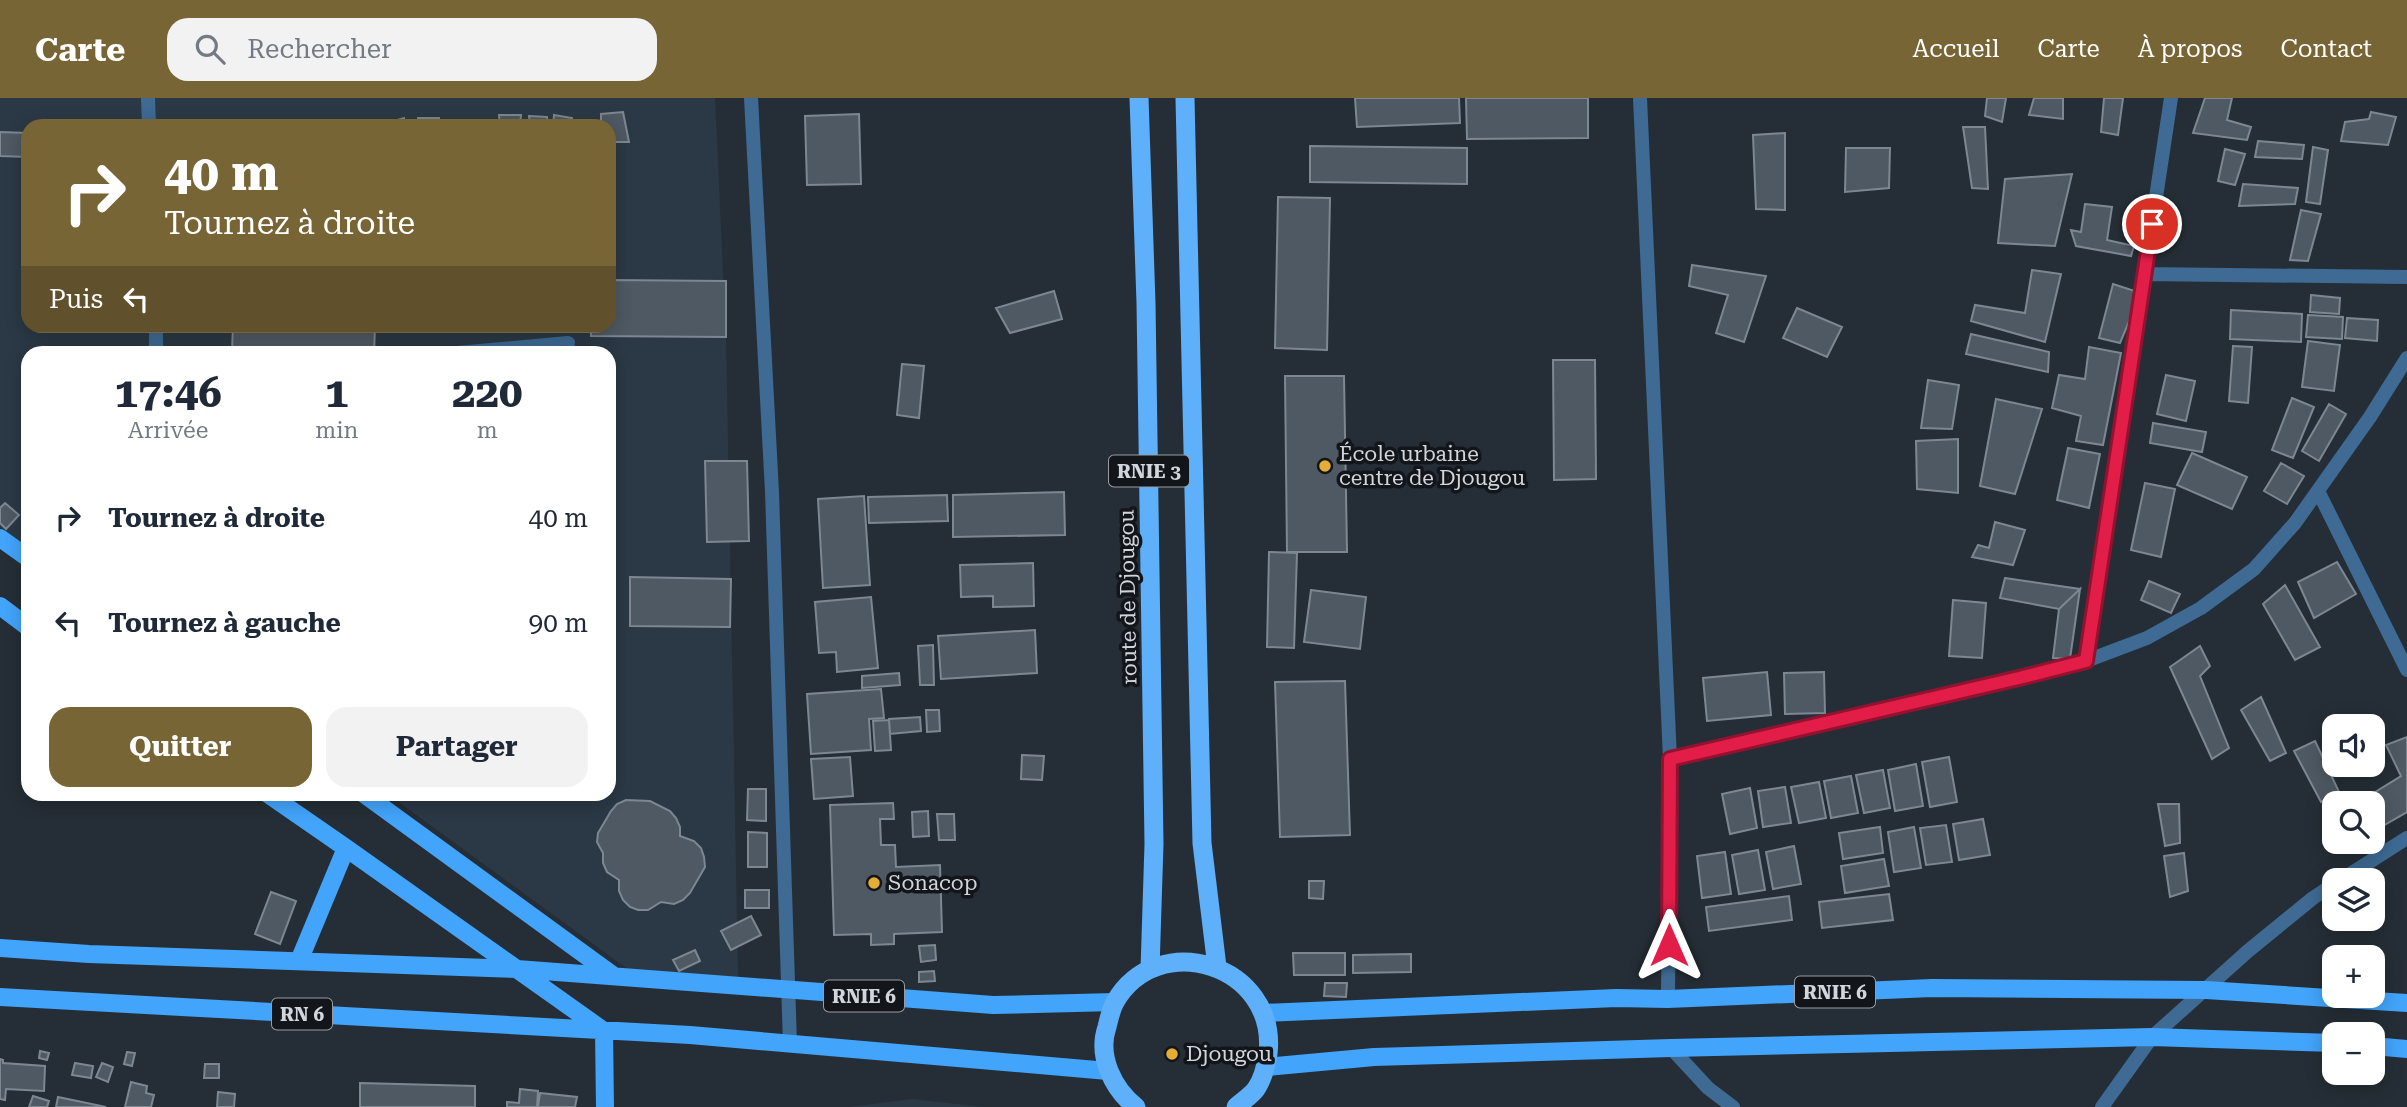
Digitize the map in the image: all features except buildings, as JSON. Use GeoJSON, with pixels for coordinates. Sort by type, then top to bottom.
{"type":"FeatureCollection","features":[{"type":"Feature","properties":{"kind":"highway","name":"route de Djougou"},"geometry":{"type":"LineString","coordinates":[[1139,98],[1146,303],[1154,817],[1150,969]]}},
{"type":"Feature","properties":{"kind":"highway","name":"RNIE 3"},"geometry":{"type":"LineString","coordinates":[[1185,98],[1202,843],[1217,967]]}},
{"type":"Feature","properties":{"kind":"highway"},"geometry":{"type":"LineString","coordinates":[[1136,1107],[1124,1097],[1108,1071],[1104,1036],[1115,1002],[1130,983],[1150,969],[1184,962],[1217,967],[1237,978],[1252,994],[1263,1013],[1269,1040],[1266,1067],[1257,1098],[1236,1107]]}},
{"type":"Feature","properties":{"kind":"main road"},"geometry":{"type":"LineString","coordinates":[[0,538],[21,553]]}},
{"type":"Feature","properties":{"kind":"main road"},"geometry":{"type":"LineString","coordinates":[[0,606],[21,622]]}},
{"type":"Feature","properties":{"kind":"main road"},"geometry":{"type":"LineString","coordinates":[[278,801],[604,1031],[690,1035],[1108,1071]]}},
{"type":"Feature","properties":{"kind":"main road"},"geometry":{"type":"LineString","coordinates":[[374,801],[614,976]]}},
{"type":"Feature","properties":{"kind":"main road"},"geometry":{"type":"LineString","coordinates":[[299,961],[346,848]]}},
{"type":"Feature","properties":{"kind":"main road"},"geometry":{"type":"LineString","coordinates":[[0,948],[517,969],[614,976]]}},
{"type":"Feature","properties":{"kind":"main road","name":"RNIE 6"},"geometry":{"type":"LineString","coordinates":[[614,976],[993,1005],[1115,1002]]}},
{"type":"Feature","properties":{"kind":"main road","name":"RNIE 6"},"geometry":{"type":"LineString","coordinates":[[1263,1013],[1932,988],[2206,990],[2407,1003]]}},
{"type":"Feature","properties":{"kind":"main road","name":"RN 6"},"geometry":{"type":"LineString","coordinates":[[0,997],[604,1031]]}},
{"type":"Feature","properties":{"kind":"main road"},"geometry":{"type":"LineString","coordinates":[[604,1031],[605,1107]]}},
{"type":"Feature","properties":{"kind":"main road"},"geometry":{"type":"LineString","coordinates":[[1266,1067],[1374,1057],[1671,1048],[2152,1037],[2322,1043]]}},
{"type":"Feature","properties":{"kind":"main road"},"geometry":{"type":"LineString","coordinates":[[2385,1047],[2407,1049]]}},
{"type":"Feature","properties":{"kind":"street"},"geometry":{"type":"LineString","coordinates":[[148,98],[149,119]]}},
{"type":"Feature","properties":{"kind":"street"},"geometry":{"type":"LineString","coordinates":[[751,98],[772,492],[790,1044]]}},
{"type":"Feature","properties":{"kind":"street"},"geometry":{"type":"LineString","coordinates":[[1640,98],[1670,759],[1668,999]]}},
{"type":"Feature","properties":{"kind":"street"},"geometry":{"type":"LineString","coordinates":[[2086,661],[2171,98]]}},
{"type":"Feature","properties":{"kind":"street"},"geometry":{"type":"LineString","coordinates":[[2144,274],[2407,277]]}},
{"type":"Feature","properties":{"kind":"street"},"geometry":{"type":"LineString","coordinates":[[535,346],[568,343]]}},
{"type":"Feature","properties":{"kind":"street"},"geometry":{"type":"LineString","coordinates":[[1670,759],[2019,678],[2086,661],[2147,638],[2200,608],[2253,569],[2295,523],[2370,417],[2407,358]]}},
{"type":"Feature","properties":{"kind":"street"},"geometry":{"type":"LineString","coordinates":[[2318,491],[2407,670]]}},
{"type":"Feature","properties":{"kind":"street"},"geometry":{"type":"LineString","coordinates":[[2360,868],[2407,838]]}},
{"type":"Feature","properties":{"kind":"street"},"geometry":{"type":"LineString","coordinates":[[2102,1107],[2152,1037],[2248,951],[2322,892]]}},
{"type":"Feature","properties":{"kind":"street"},"geometry":{"type":"LineString","coordinates":[[1671,1048],[1709,1088],[1733,1107]]}},
{"type":"Feature","properties":{"kind":"shaded area"},"geometry":{"type":"Polygon","coordinates":[[[0,98],[715,98],[726,337],[738,977],[629,970],[397,801],[616,801],[616,346],[21,346],[21,542],[0,528],[0,98]]]}},
{"type":"Feature","properties":{"kind":"shaded area"},"geometry":{"type":"Polygon","coordinates":[[[912,1099],[983,1107],[849,1107],[912,1099]]]}},
{"type":"Feature","properties":{"kind":"place","name":"École urbaine centre de Djougou"},"geometry":{"type":"Point","coordinates":[1325,466]}},
{"type":"Feature","properties":{"kind":"place","name":"Sonacop"},"geometry":{"type":"Point","coordinates":[874,883]}},
{"type":"Feature","properties":{"kind":"place","name":"Djougou"},"geometry":{"type":"Point","coordinates":[1172,1054]}},
{"type":"Feature","properties":{"kind":"route"},"geometry":{"type":"LineString","coordinates":[[1669,945],[1670,759],[2086,661],[2152,224]]}}]}
